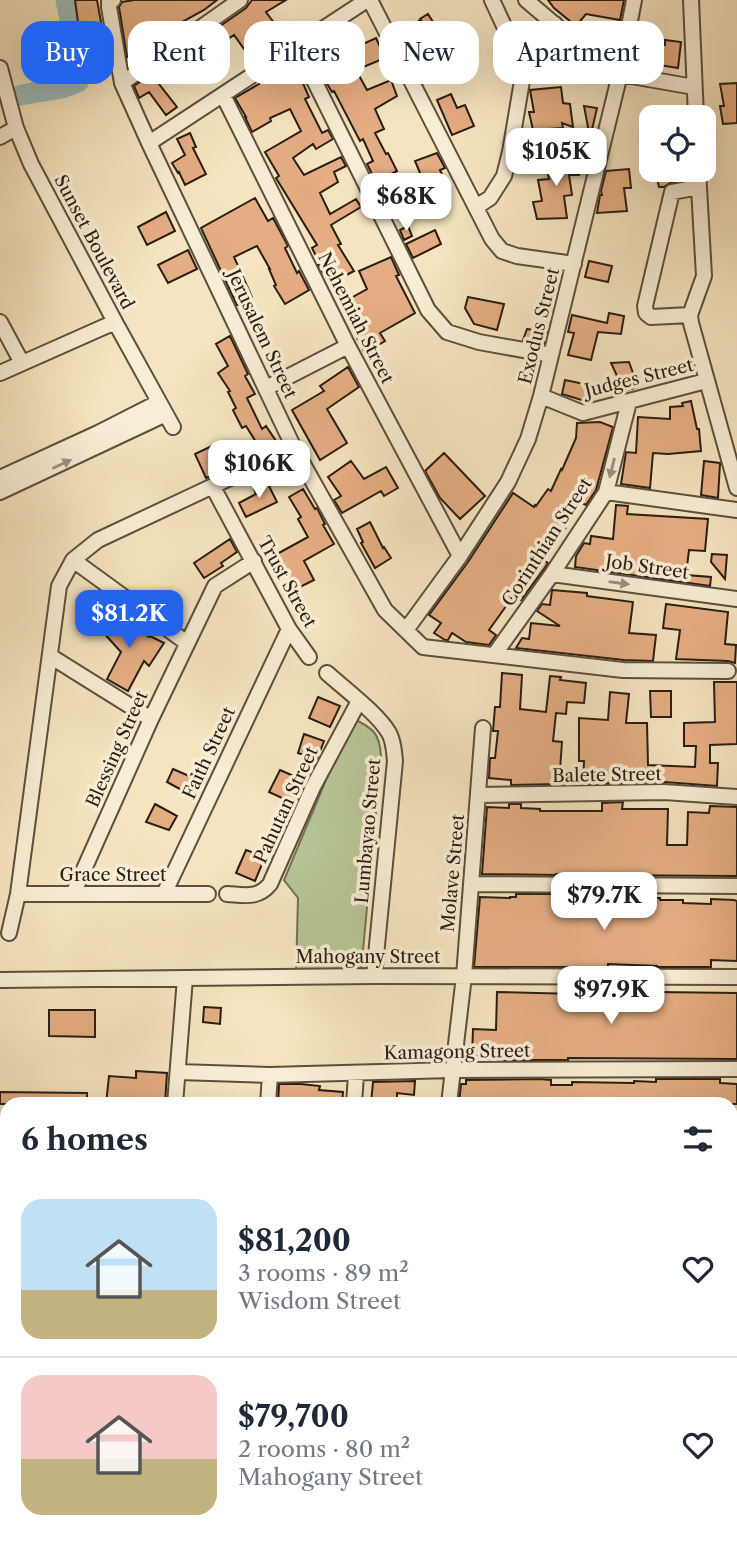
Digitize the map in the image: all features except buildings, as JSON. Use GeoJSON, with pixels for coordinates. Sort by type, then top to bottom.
{"type":"FeatureCollection","features":[{"type":"Feature","properties":{"kind":"street"},"geometry":{"type":"LineString","coordinates":[[122,83],[225,4],[240,0]]}},
{"type":"Feature","properties":{"kind":"street"},"geometry":{"type":"LineString","coordinates":[[335,21],[368,0],[492,239],[502,251],[517,256],[574,264]]}},
{"type":"Feature","properties":{"kind":"street"},"geometry":{"type":"LineString","coordinates":[[492,0],[502,21]]}},
{"type":"Feature","properties":{"kind":"street"},"geometry":{"type":"LineString","coordinates":[[526,0],[551,21]]}},
{"type":"Feature","properties":{"kind":"street","name":"Exodus Street"},"geometry":{"type":"LineString","coordinates":[[630,21],[634,0]]}},
{"type":"Feature","properties":{"kind":"street"},"geometry":{"type":"LineString","coordinates":[[691,0],[695,105]]}},
{"type":"Feature","properties":{"kind":"street","name":"Jerusalem Street"},"geometry":{"type":"LineString","coordinates":[[111,1],[122,83],[294,448],[384,610],[423,647],[623,670],[728,671]]}},
{"type":"Feature","properties":{"kind":"street","name":"Sunset Boulevard"},"geometry":{"type":"LineString","coordinates":[[0,68],[16,128],[37,174],[166,414]]}},
{"type":"Feature","properties":{"kind":"street"},"geometry":{"type":"LineString","coordinates":[[149,143],[244,80]]}},
{"type":"Feature","properties":{"kind":"street"},"geometry":{"type":"LineString","coordinates":[[664,82],[694,87]]}},
{"type":"Feature","properties":{"kind":"street"},"geometry":{"type":"LineString","coordinates":[[315,84],[428,310],[447,332],[479,342],[551,355]]}},
{"type":"Feature","properties":{"kind":"street"},"geometry":{"type":"LineString","coordinates":[[476,207],[490,198],[504,176],[521,84]]}},
{"type":"Feature","properties":{"kind":"street","name":"Exodus Street"},"geometry":{"type":"LineString","coordinates":[[406,630],[460,556],[508,482],[528,439],[618,84]]}},
{"type":"Feature","properties":{"kind":"street","name":"Nehemiah Street"},"geometry":{"type":"LineString","coordinates":[[223,94],[348,346],[460,556]]}},
{"type":"Feature","properties":{"kind":"street"},"geometry":{"type":"LineString","coordinates":[[0,137],[16,128]]}},
{"type":"Feature","properties":{"kind":"street"},"geometry":{"type":"LineString","coordinates":[[699,182],[704,276],[690,316],[737,488]]}},
{"type":"Feature","properties":{"kind":"street"},"geometry":{"type":"LineString","coordinates":[[690,316],[651,317],[646,313],[645,306],[672,192],[699,187]]}},
{"type":"Feature","properties":{"kind":"street"},"geometry":{"type":"LineString","coordinates":[[0,373],[114,321]]}},
{"type":"Feature","properties":{"kind":"street"},"geometry":{"type":"LineString","coordinates":[[0,322],[22,363]]}},
{"type":"Feature","properties":{"kind":"street"},"geometry":{"type":"LineString","coordinates":[[266,388],[348,346]]}},
{"type":"Feature","properties":{"kind":"street","name":"Judges Street"},"geometry":{"type":"LineString","coordinates":[[541,396],[583,413],[706,381]]}},
{"type":"Feature","properties":{"kind":"street","name":"Corinthian Street"},"geometry":{"type":"LineString","coordinates":[[494,655],[606,492],[629,402]]}},
{"type":"Feature","properties":{"kind":"street"},"geometry":{"type":"LineString","coordinates":[[0,478],[98,433],[166,414]]}},
{"type":"Feature","properties":{"kind":"street"},"geometry":{"type":"LineString","coordinates":[[0,492],[166,414]]}},
{"type":"Feature","properties":{"kind":"street"},"geometry":{"type":"LineString","coordinates":[[9,933],[18,894],[59,586],[73,560],[98,540],[294,448]]}},
{"type":"Feature","properties":{"kind":"street","name":"Trust Street"},"geometry":{"type":"LineString","coordinates":[[213,487],[289,629],[309,657]]}},
{"type":"Feature","properties":{"kind":"street"},"geometry":{"type":"LineString","coordinates":[[606,492],[737,510]]}},
{"type":"Feature","properties":{"kind":"street"},"geometry":{"type":"LineString","coordinates":[[73,560],[187,643]]}},
{"type":"Feature","properties":{"kind":"street","name":"Blessing Street"},"geometry":{"type":"LineString","coordinates":[[73,894],[150,719],[215,586],[254,561]]}},
{"type":"Feature","properties":{"kind":"street","name":"Job Street"},"geometry":{"type":"LineString","coordinates":[[552,574],[737,599]]}},
{"type":"Feature","properties":{"kind":"street","name":"Faith Street"},"geometry":{"type":"LineString","coordinates":[[164,894],[289,629]]}},
{"type":"Feature","properties":{"kind":"street"},"geometry":{"type":"LineString","coordinates":[[50,656],[150,719]]}},
{"type":"Feature","properties":{"kind":"street","name":"Lumbayao Street"},"geometry":{"type":"LineString","coordinates":[[327,673],[359,701],[389,734],[393,746],[395,761],[374,976]]}},
{"type":"Feature","properties":{"kind":"street","name":"Pahutan Street"},"geometry":{"type":"LineString","coordinates":[[227,894],[253,896],[264,891],[270,884],[313,787],[359,701]]}},
{"type":"Feature","properties":{"kind":"street","name":"Molave Street"},"geometry":{"type":"LineString","coordinates":[[450,1097],[464,976],[483,728]]}},
{"type":"Feature","properties":{"kind":"street","name":"Balete Street"},"geometry":{"type":"LineString","coordinates":[[478,795],[664,792],[737,797]]}},
{"type":"Feature","properties":{"kind":"street"},"geometry":{"type":"LineString","coordinates":[[471,884],[737,886]]}},
{"type":"Feature","properties":{"kind":"street","name":"Grace Street"},"geometry":{"type":"LineString","coordinates":[[18,894],[208,894]]}},
{"type":"Feature","properties":{"kind":"street","name":"Mahogany Street"},"geometry":{"type":"LineString","coordinates":[[0,980],[374,976],[737,977]]}},
{"type":"Feature","properties":{"kind":"street"},"geometry":{"type":"LineString","coordinates":[[176,1097],[185,978]]}},
{"type":"Feature","properties":{"kind":"street","name":"Kamagong Street"},"geometry":{"type":"LineString","coordinates":[[179,1072],[270,1074],[737,1069]]}},
{"type":"Feature","properties":{"kind":"street"},"geometry":{"type":"LineString","coordinates":[[354,1097],[356,1073]]}},
{"type":"Feature","properties":{"kind":"street"},"geometry":{"type":"LineString","coordinates":[[268,1097],[270,1074]]}},
{"type":"Feature","properties":{"kind":"green space"},"geometry":{"type":"Polygon","coordinates":[[[352,718],[374,732],[379,742],[381,757],[361,972],[296,973],[298,898],[284,880],[352,718]]]}},
{"type":"Feature","properties":{"kind":"waterway"},"geometry":{"type":"LineString","coordinates":[[21,95],[62,88],[78,82],[77,53],[66,0]]}}]}
